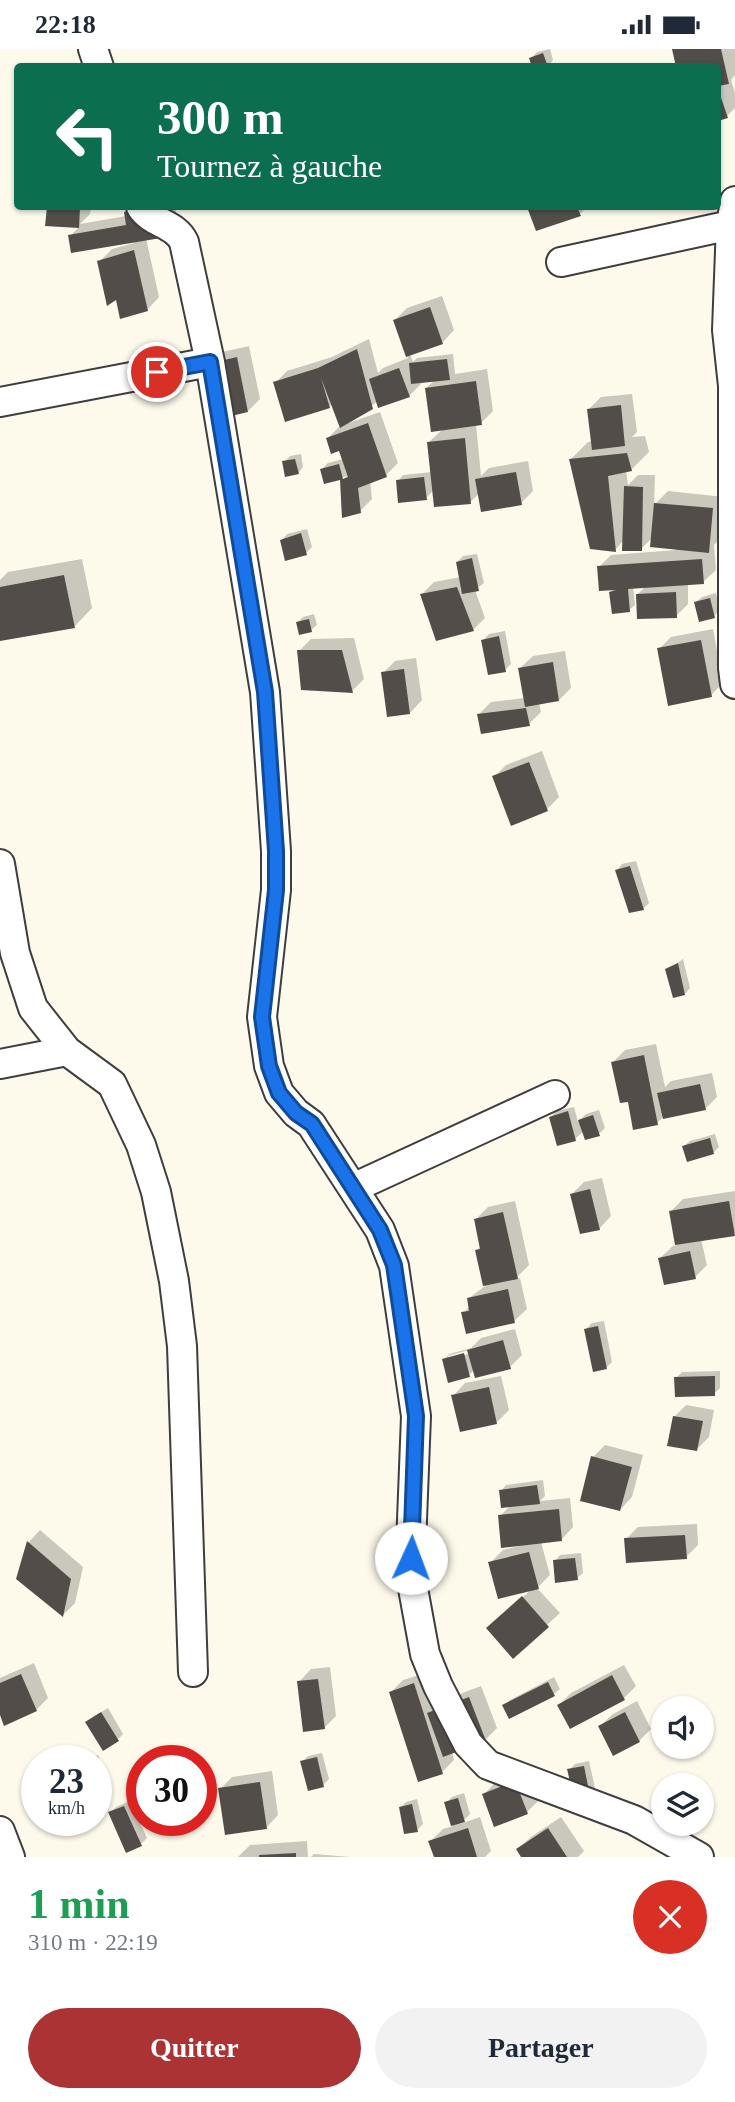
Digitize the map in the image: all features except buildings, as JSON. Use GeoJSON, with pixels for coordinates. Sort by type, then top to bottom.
{"type":"FeatureCollection","features":[{"type":"Feature","properties":{"kind":"street"},"geometry":{"type":"LineString","coordinates":[[143,210],[180,235],[210,362],[265,692],[276,851],[276,890],[262,1017],[269,1066],[279,1093],[296,1113],[312,1124],[380,1230],[394,1265],[416,1416],[410,1572],[425,1654],[468,1744],[488,1765],[634,1820],[699,1857]]}},
{"type":"Feature","properties":{"kind":"street"},"geometry":{"type":"LineString","coordinates":[[561,262],[733,213],[727,330],[733,386],[735,684]]}},
{"type":"Feature","properties":{"kind":"street"},"geometry":{"type":"LineString","coordinates":[[0,403],[210,362]]}},
{"type":"Feature","properties":{"kind":"street"},"geometry":{"type":"LineString","coordinates":[[0,864],[15,953],[33,1008],[67,1051],[112,1084],[141,1145],[156,1192],[174,1281],[182,1346],[193,1672]]}},
{"type":"Feature","properties":{"kind":"street"},"geometry":{"type":"LineString","coordinates":[[0,1064],[67,1051]]}},
{"type":"Feature","properties":{"kind":"street"},"geometry":{"type":"LineString","coordinates":[[353,1188],[555,1095]]}},
{"type":"Feature","properties":{"kind":"street"},"geometry":{"type":"LineString","coordinates":[[0,1831],[10,1857]]}},
{"type":"Feature","properties":{"kind":"route"},"geometry":{"type":"LineString","coordinates":[[157,372],[210,362],[265,692],[276,851],[276,890],[262,1017],[269,1066],[279,1093],[296,1113],[312,1124],[380,1230],[394,1265],[416,1416],[411,1558]]}}]}
